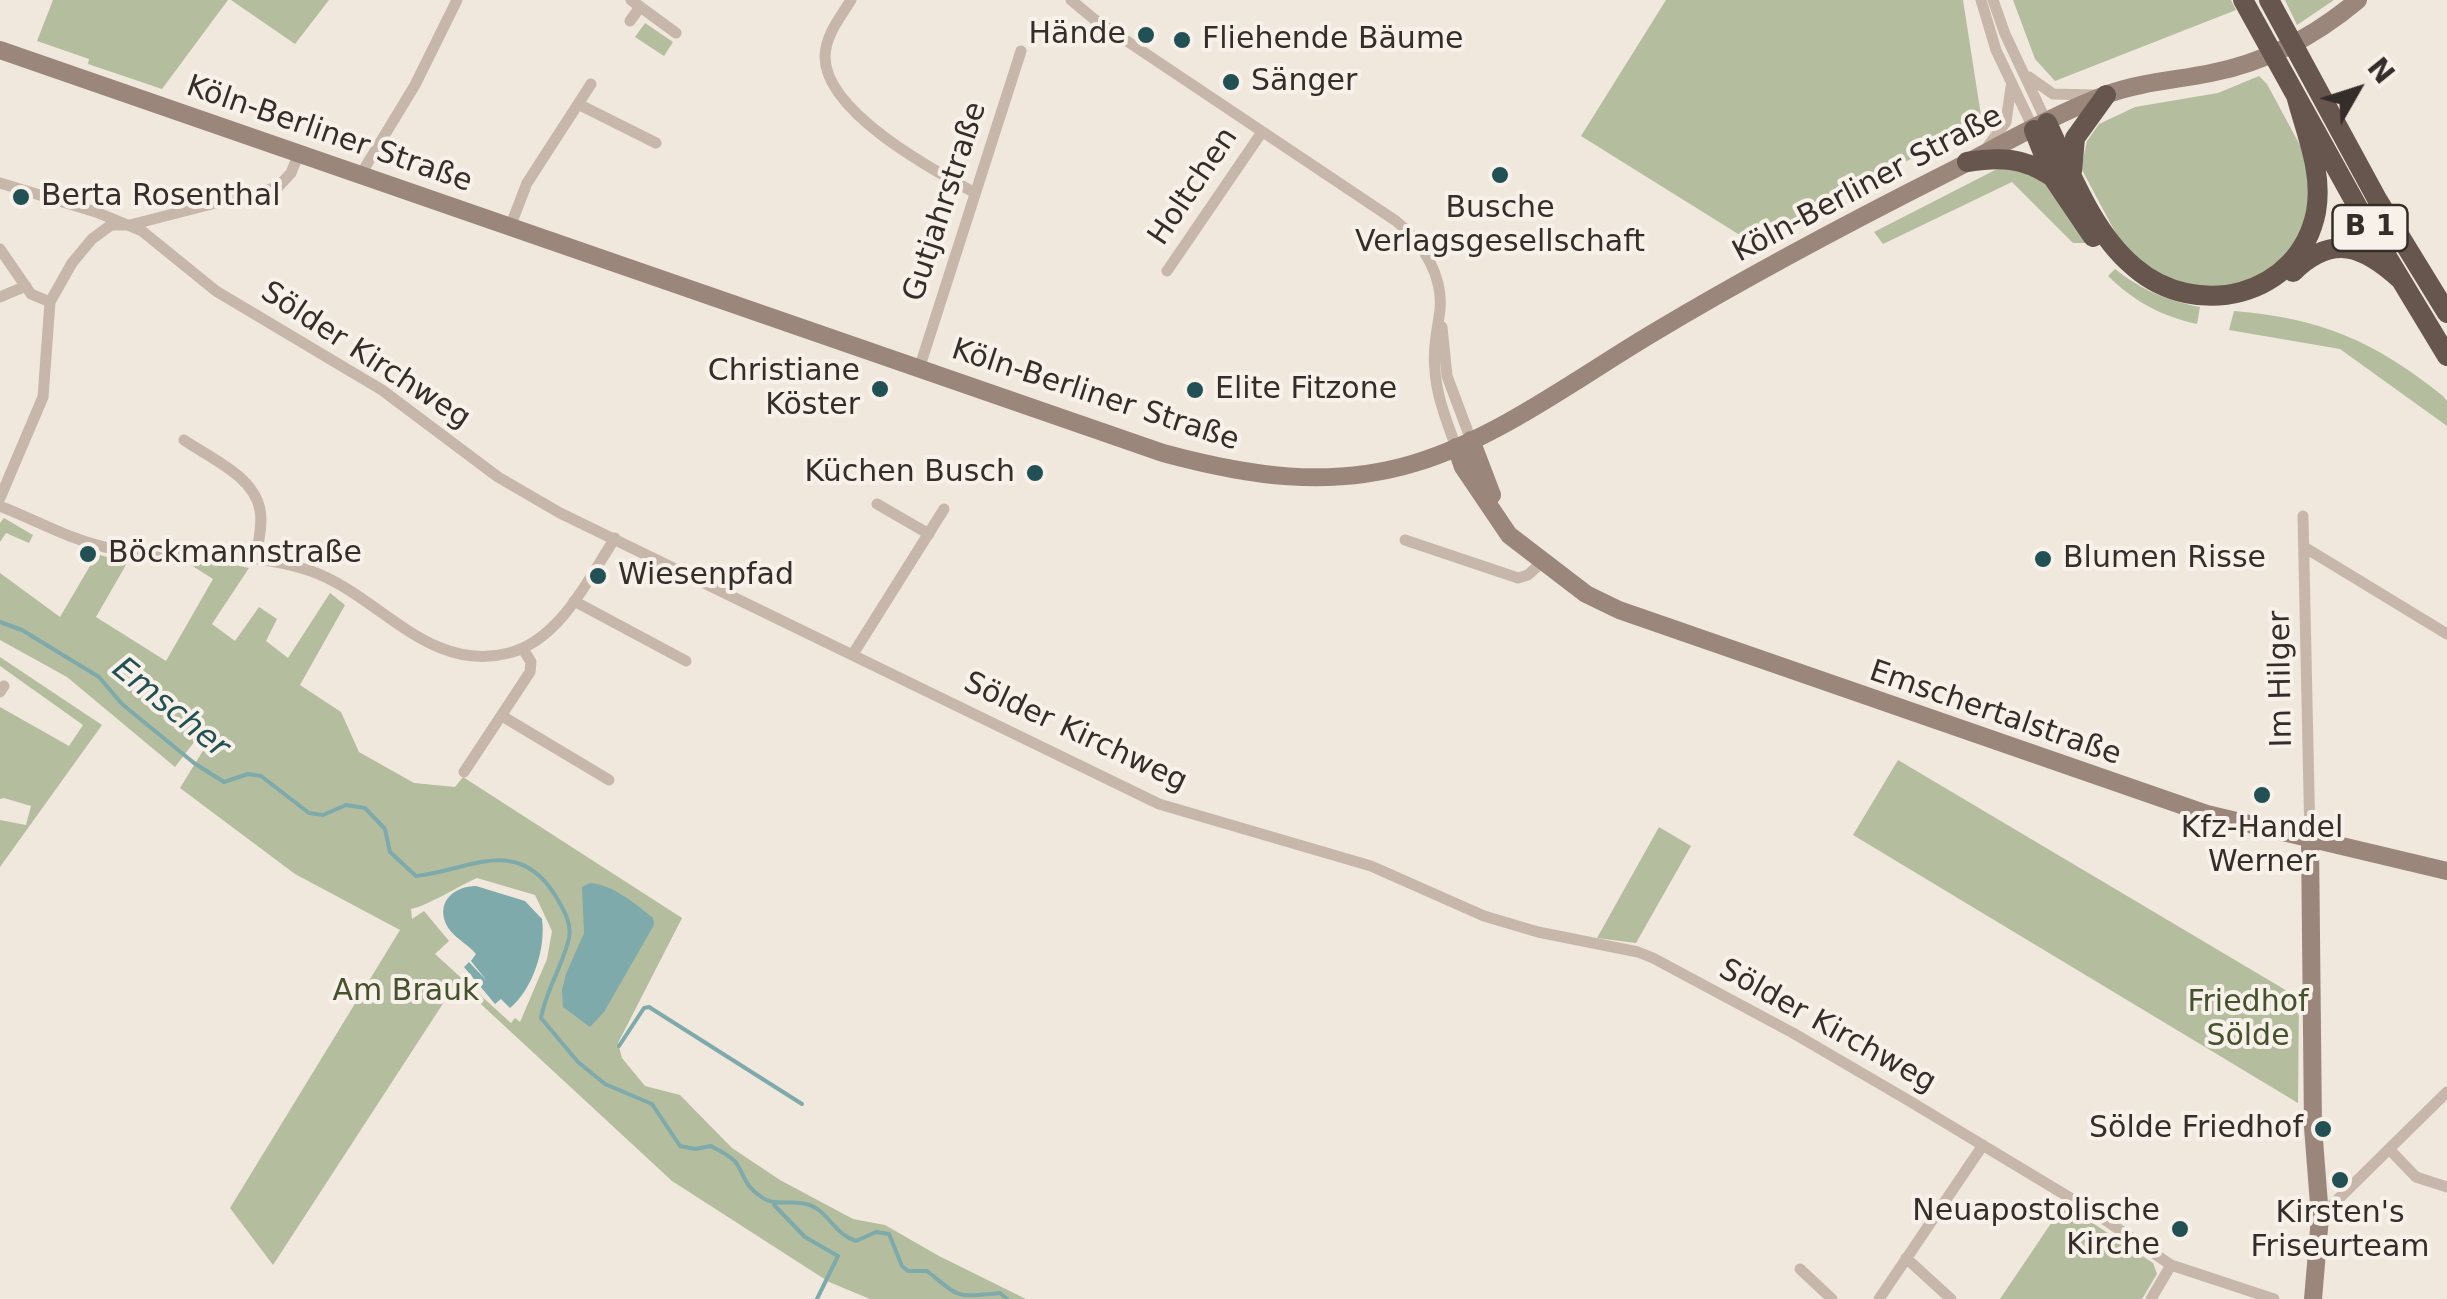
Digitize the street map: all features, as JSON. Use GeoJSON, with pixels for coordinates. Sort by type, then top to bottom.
{"type":"FeatureCollection","features":[{"type":"Feature","properties":{"kind":"highway","name":"B 1"},"geometry":{"type":"LineString","coordinates":[[2243,0],[2296,99],[2447,356]]}},
{"type":"Feature","properties":{"kind":"highway","name":"B 1"},"geometry":{"type":"LineString","coordinates":[[2269,0],[2368,183],[2447,313]]}},
{"type":"Feature","properties":{"kind":"highway"},"geometry":{"type":"LineString","coordinates":[[2062,175],[2075,136],[2106,95]]}},
{"type":"Feature","properties":{"kind":"highway"},"geometry":{"type":"LineString","coordinates":[[1967,162],[2012,159],[2062,175],[2111,242],[2145,276],[2194,296],[2244,293],[2288,265],[2312,225],[2317,200],[2316,172],[2296,99]]}},
{"type":"Feature","properties":{"kind":"highway"},"geometry":{"type":"LineString","coordinates":[[2040,126],[2062,175],[2115,264],[2141,284],[2174,299],[2223,305],[2246,302],[2269,292],[2304,261],[2332,247],[2350,248],[2370,256],[2401,280]]}},
{"type":"Feature","properties":{"kind":"main road","name":"Köln-Berliner Straße"},"geometry":{"type":"LineString","coordinates":[[0,50],[1163,453],[1270,477],[1371,475],[1464,444],[1718,294],[2040,126],[2106,95],[2248,64],[2277,53],[2322,28],[2358,0]]}},
{"type":"Feature","properties":{"kind":"main road","name":"Emschertalstraße"},"geometry":{"type":"LineString","coordinates":[[1464,444],[1463,466],[1509,535],[1586,594],[1647,622],[2207,814],[2447,871]]}},
{"type":"Feature","properties":{"kind":"main road"},"geometry":{"type":"LineString","coordinates":[[2310,840],[2313,1128],[2320,1217],[2313,1299]]}},
{"type":"Feature","properties":{"kind":"street"},"geometry":{"type":"LineString","coordinates":[[361,174],[415,85],[457,0]]}},
{"type":"Feature","properties":{"kind":"street"},"geometry":{"type":"LineString","coordinates":[[851,0],[834,26],[826,52],[826,68],[842,101],[864,121],[975,193]]}},
{"type":"Feature","properties":{"kind":"street"},"geometry":{"type":"LineString","coordinates":[[1071,0],[1396,221],[1416,239],[1438,284],[1436,382],[1464,444]]}},
{"type":"Feature","properties":{"kind":"street"},"geometry":{"type":"LineString","coordinates":[[1981,0],[2011,86],[2040,126]]}},
{"type":"Feature","properties":{"kind":"street"},"geometry":{"type":"LineString","coordinates":[[1993,0],[2040,126]]}},
{"type":"Feature","properties":{"kind":"street"},"geometry":{"type":"LineString","coordinates":[[630,21],[635,3],[676,33]]}},
{"type":"Feature","properties":{"kind":"street","name":"Gutjahrstraße"},"geometry":{"type":"LineString","coordinates":[[919,369],[1021,51]]}},
{"type":"Feature","properties":{"kind":"street"},"geometry":{"type":"LineString","coordinates":[[2020,67],[2052,94],[2106,95]]}},
{"type":"Feature","properties":{"kind":"street"},"geometry":{"type":"LineString","coordinates":[[510,227],[526,183],[591,84]]}},
{"type":"Feature","properties":{"kind":"street"},"geometry":{"type":"LineString","coordinates":[[1967,162],[2004,127],[2011,86]]}},
{"type":"Feature","properties":{"kind":"street"},"geometry":{"type":"LineString","coordinates":[[578,104],[656,143]]}},
{"type":"Feature","properties":{"kind":"street","name":"Holtchen"},"geometry":{"type":"LineString","coordinates":[[1168,271],[1262,132]]}},
{"type":"Feature","properties":{"kind":"street"},"geometry":{"type":"LineString","coordinates":[[0,498],[43,397],[50,302],[72,262],[92,238],[111,225],[130,225],[273,190],[286,181],[300,153]]}},
{"type":"Feature","properties":{"kind":"street","name":"Sölder Kirchweg"},"geometry":{"type":"LineString","coordinates":[[0,183],[130,225],[152,238],[216,291],[382,390],[514,488],[615,538],[1159,804],[1371,866],[1484,916],[1654,958],[1793,1033],[1983,1144],[2171,1265],[2274,1299]]}},
{"type":"Feature","properties":{"kind":"street"},"geometry":{"type":"LineString","coordinates":[[0,249],[26,286],[38,298],[50,302]]}},
{"type":"Feature","properties":{"kind":"street"},"geometry":{"type":"LineString","coordinates":[[0,298],[26,286]]}},
{"type":"Feature","properties":{"kind":"street"},"geometry":{"type":"LineString","coordinates":[[184,440],[244,480],[256,496],[261,512],[256,558]]}},
{"type":"Feature","properties":{"kind":"street"},"geometry":{"type":"LineString","coordinates":[[877,504],[929,534]]}},
{"type":"Feature","properties":{"kind":"street"},"geometry":{"type":"LineString","coordinates":[[0,506],[106,547],[256,558],[314,572],[420,639],[446,650],[487,656],[524,648],[553,625],[574,602],[615,538]]}},
{"type":"Feature","properties":{"kind":"street"},"geometry":{"type":"LineString","coordinates":[[853,654],[944,509]]}},
{"type":"Feature","properties":{"kind":"street","name":"Im Hilger"},"geometry":{"type":"LineString","coordinates":[[2303,516],[2310,840]]}},
{"type":"Feature","properties":{"kind":"street"},"geometry":{"type":"LineString","coordinates":[[1404,540],[1518,578],[1528,575],[1542,562]]}},
{"type":"Feature","properties":{"kind":"street"},"geometry":{"type":"LineString","coordinates":[[2304,547],[2447,634]]}},
{"type":"Feature","properties":{"kind":"street"},"geometry":{"type":"LineString","coordinates":[[574,602],[686,661]]}},
{"type":"Feature","properties":{"kind":"street"},"geometry":{"type":"LineString","coordinates":[[464,772],[532,666],[524,648]]}},
{"type":"Feature","properties":{"kind":"street"},"geometry":{"type":"LineString","coordinates":[[502,716],[609,780]]}},
{"type":"Feature","properties":{"kind":"street"},"geometry":{"type":"LineString","coordinates":[[2320,1217],[2447,1092]]}},
{"type":"Feature","properties":{"kind":"street"},"geometry":{"type":"LineString","coordinates":[[1879,1299],[1983,1144]]}},
{"type":"Feature","properties":{"kind":"street"},"geometry":{"type":"LineString","coordinates":[[2390,1150],[2416,1177],[2447,1187]]}},
{"type":"Feature","properties":{"kind":"street"},"geometry":{"type":"LineString","coordinates":[[1906,1258],[1951,1299]]}},
{"type":"Feature","properties":{"kind":"street"},"geometry":{"type":"LineString","coordinates":[[2151,1299],[2171,1265]]}},
{"type":"Feature","properties":{"kind":"street"},"geometry":{"type":"LineString","coordinates":[[1800,1270],[1832,1299]]}},
{"type":"Feature","properties":{"kind":"green space"},"geometry":{"type":"Polygon","coordinates":[[[53,0],[228,0],[162,89],[88,64],[89,59],[37,41],[53,0]]]}},
{"type":"Feature","properties":{"kind":"green space"},"geometry":{"type":"Polygon","coordinates":[[[231,0],[329,0],[295,44],[231,0]]]}},
{"type":"Feature","properties":{"kind":"green space"},"geometry":{"type":"Polygon","coordinates":[[[1666,0],[1963,0],[1982,122],[1751,242],[1581,136],[1666,0]]]}},
{"type":"Feature","properties":{"kind":"green space"},"geometry":{"type":"Polygon","coordinates":[[[2013,0],[2231,0],[2236,10],[2055,81],[2035,59],[2013,0]]]}},
{"type":"Feature","properties":{"kind":"green space"},"geometry":{"type":"Polygon","coordinates":[[[2285,0],[2334,0],[2297,25],[2285,0]]]}},
{"type":"Feature","properties":{"kind":"green space"},"geometry":{"type":"Polygon","coordinates":[[[645,23],[673,42],[664,56],[635,37],[645,23]]]}},
{"type":"Feature","properties":{"kind":"green space"},"geometry":{"type":"Polygon","coordinates":[[[2259,76],[2309,162],[2308,223],[2277,269],[2227,291],[2165,282],[2121,243],[2081,168],[2087,141],[2099,124],[2135,107],[2218,93],[2259,76]]]}},
{"type":"Feature","properties":{"kind":"green space"},"geometry":{"type":"Polygon","coordinates":[[[2019,166],[2047,182],[2089,243],[2073,243],[2012,182],[1883,244],[1874,232],[2001,167],[2019,166]]]}},
{"type":"Feature","properties":{"kind":"green space"},"geometry":{"type":"Polygon","coordinates":[[[2115,269],[2154,293],[2200,307],[2197,324],[2139,301],[2108,276],[2115,269]]]}},
{"type":"Feature","properties":{"kind":"green space"},"geometry":{"type":"Polygon","coordinates":[[[2234,311],[2320,326],[2369,347],[2443,396],[2447,401],[2447,426],[2340,349],[2229,330],[2234,311]]]}},
{"type":"Feature","properties":{"kind":"green space"},"geometry":{"type":"Polygon","coordinates":[[[4,518],[33,535],[29,543],[6,533],[0,542],[0,523],[4,518]]]}},
{"type":"Feature","properties":{"kind":"green space","name":"Am Brauk"},"geometry":{"type":"Polygon","coordinates":[[[97,554],[127,563],[96,617],[166,661],[213,579],[191,565],[197,557],[249,568],[212,624],[235,641],[259,607],[277,619],[266,641],[288,658],[330,593],[345,605],[300,685],[341,712],[359,752],[414,783],[455,787],[463,777],[682,918],[618,1043],[622,1058],[645,1086],[680,1095],[732,1148],[780,1180],[853,1219],[885,1225],[1026,1299],[870,1299],[829,1282],[672,1181],[457,982],[273,1265],[230,1208],[400,930],[295,874],[180,788],[212,736],[201,733],[175,767],[67,677],[0,640],[0,573],[60,617],[97,554]],[[477,878],[411,909],[412,919],[424,911],[449,941],[435,954],[511,1023],[515,1018],[520,1022],[547,959],[552,931],[535,895],[477,878]]]}},
{"type":"Feature","properties":{"kind":"green space"},"geometry":{"type":"Polygon","coordinates":[[[0,657],[102,725],[0,867],[0,820],[26,825],[31,806],[0,799],[0,707],[69,746],[83,725],[0,666],[0,657]]]}},
{"type":"Feature","properties":{"kind":"green space","name":"Friedhof Sölde"},"geometry":{"type":"Polygon","coordinates":[[[1898,760],[2299,998],[2298,1103],[1853,835],[1898,760]]]}},
{"type":"Feature","properties":{"kind":"green space"},"geometry":{"type":"Polygon","coordinates":[[[1659,827],[1691,846],[1636,943],[1597,938],[1659,827]]]}},
{"type":"Feature","properties":{"kind":"green space"},"geometry":{"type":"Polygon","coordinates":[[[2064,1204],[2153,1263],[2157,1274],[2142,1299],[2000,1299],[2064,1204]]]}},
{"type":"Feature","properties":{"kind":"water"},"geometry":{"type":"Polygon","coordinates":[[[590,883],[623,896],[653,918],[654,925],[604,1012],[590,1027],[563,1007],[562,990],[584,933],[582,887],[590,883]]]}},
{"type":"Feature","properties":{"kind":"water"},"geometry":{"type":"Polygon","coordinates":[[[476,886],[525,901],[542,919],[536,967],[525,990],[510,1008],[501,999],[495,1004],[464,967],[469,962],[487,981],[471,961],[476,954],[446,924],[444,908],[449,896],[476,886]]]}},
{"type":"Feature","properties":{"kind":"waterway","name":"Emscher"},"geometry":{"type":"LineString","coordinates":[[0,622],[22,630],[99,677],[122,704],[194,763],[224,782],[248,774],[261,776],[309,813],[323,815],[346,805],[365,808],[385,829],[390,852],[416,876],[491,861],[525,866],[540,876],[564,911],[570,932],[541,1018],[578,1062],[605,1084],[652,1104],[680,1146],[711,1146],[729,1156],[751,1188],[766,1200],[814,1207],[856,1241],[876,1232],[889,1234],[902,1266],[908,1271],[927,1271],[959,1294],[1000,1293],[1007,1299]]}},
{"type":"Feature","properties":{"kind":"waterway"},"geometry":{"type":"LineString","coordinates":[[619,1046],[644,1008],[649,1007],[802,1104]]}},
{"type":"Feature","properties":{"kind":"waterway"},"geometry":{"type":"LineString","coordinates":[[774,1205],[805,1237],[838,1256],[817,1299]]}},
{"type":"Feature","properties":{"kind":"place","name":"Hände"},"geometry":{"type":"Point","coordinates":[1146,35]}},
{"type":"Feature","properties":{"kind":"place","name":"Fliehende Bäume"},"geometry":{"type":"Point","coordinates":[1182,40]}},
{"type":"Feature","properties":{"kind":"place","name":"Sänger"},"geometry":{"type":"Point","coordinates":[1231,82]}},
{"type":"Feature","properties":{"kind":"place","name":"Busche Verlagsgesellschaft"},"geometry":{"type":"Point","coordinates":[1500,175]}},
{"type":"Feature","properties":{"kind":"place","name":"Berta Rosenthal"},"geometry":{"type":"Point","coordinates":[21,197]}},
{"type":"Feature","properties":{"kind":"place","name":"Christiane Köster"},"geometry":{"type":"Point","coordinates":[880,389]}},
{"type":"Feature","properties":{"kind":"place","name":"Elite Fitzone"},"geometry":{"type":"Point","coordinates":[1195,390]}},
{"type":"Feature","properties":{"kind":"place","name":"Küchen Busch"},"geometry":{"type":"Point","coordinates":[1035,473]}},
{"type":"Feature","properties":{"kind":"place","name":"Böckmannstraße"},"geometry":{"type":"Point","coordinates":[88,554]}},
{"type":"Feature","properties":{"kind":"place","name":"Blumen Risse"},"geometry":{"type":"Point","coordinates":[2043,559]}},
{"type":"Feature","properties":{"kind":"place","name":"Wiesenpfad"},"geometry":{"type":"Point","coordinates":[598,576]}},
{"type":"Feature","properties":{"kind":"place","name":"Kfz-Handel Werner"},"geometry":{"type":"Point","coordinates":[2262,795]}},
{"type":"Feature","properties":{"kind":"place","name":"Sölde Friedhof"},"geometry":{"type":"Point","coordinates":[2323,1129]}},
{"type":"Feature","properties":{"kind":"place","name":"Kirsten's Friseurteam"},"geometry":{"type":"Point","coordinates":[2340,1180]}},
{"type":"Feature","properties":{"kind":"place","name":"Neuapostolische Kirche"},"geometry":{"type":"Point","coordinates":[2180,1229]}}]}
